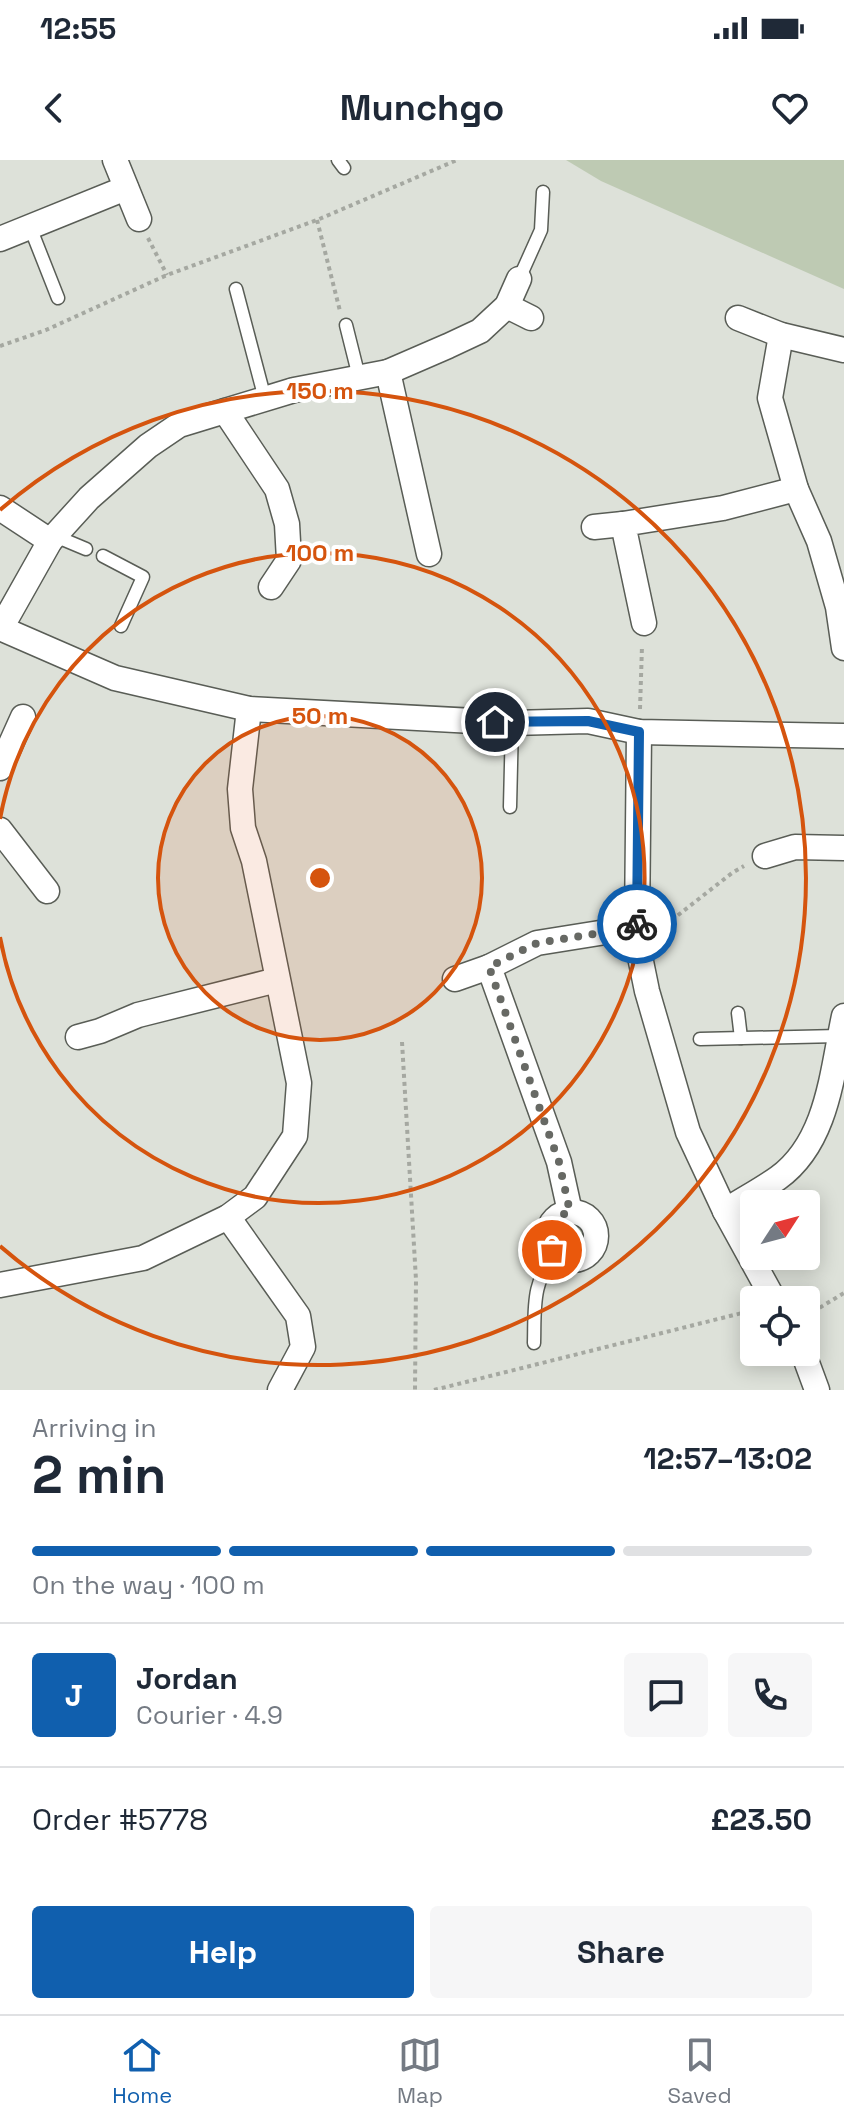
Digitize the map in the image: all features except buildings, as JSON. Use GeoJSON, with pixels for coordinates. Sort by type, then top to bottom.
{"type":"FeatureCollection","features":[{"type":"Feature","properties":{"kind":"street"},"geometry":{"type":"LineString","coordinates":[[115,160],[139,219]]}},
{"type":"Feature","properties":{"kind":"street"},"geometry":{"type":"LineString","coordinates":[[0,239],[126,188]]}},
{"type":"Feature","properties":{"kind":"street"},"geometry":{"type":"LineString","coordinates":[[519,279],[507,306],[480,331],[388,372],[265,399],[179,425],[148,446],[89,498],[53,539],[1,628],[115,678],[249,709],[512,723],[588,721],[639,732],[844,736]]}},
{"type":"Feature","properties":{"kind":"street"},"geometry":{"type":"LineString","coordinates":[[507,306],[531,318]]}},
{"type":"Feature","properties":{"kind":"street"},"geometry":{"type":"LineString","coordinates":[[738,318],[781,335],[844,350]]}},
{"type":"Feature","properties":{"kind":"street"},"geometry":{"type":"LineString","coordinates":[[781,335],[770,398],[796,489],[819,541],[838,607],[844,648]]}},
{"type":"Feature","properties":{"kind":"street"},"geometry":{"type":"LineString","coordinates":[[388,372],[429,554]]}},
{"type":"Feature","properties":{"kind":"street"},"geometry":{"type":"LineString","coordinates":[[225,411],[277,489],[287,524],[289,560],[271,587]]}},
{"type":"Feature","properties":{"kind":"street"},"geometry":{"type":"LineString","coordinates":[[594,527],[723,508],[796,489]]}},
{"type":"Feature","properties":{"kind":"street"},"geometry":{"type":"LineString","coordinates":[[0,508],[53,539]]}},
{"type":"Feature","properties":{"kind":"street"},"geometry":{"type":"LineString","coordinates":[[623,524],[644,623]]}},
{"type":"Feature","properties":{"kind":"street"},"geometry":{"type":"LineString","coordinates":[[0,1285],[143,1258],[228,1217],[255,1197],[295,1136],[299,1083],[254,861],[243,828],[240,789],[249,709]]}},
{"type":"Feature","properties":{"kind":"street"},"geometry":{"type":"LineString","coordinates":[[0,768],[23,717]]}},
{"type":"Feature","properties":{"kind":"street"},"geometry":{"type":"LineString","coordinates":[[639,732],[638,937],[666,1063],[688,1132],[725,1211],[766,1286]]}},
{"type":"Feature","properties":{"kind":"street"},"geometry":{"type":"LineString","coordinates":[[0,830],[47,891]]}},
{"type":"Feature","properties":{"kind":"street"},"geometry":{"type":"LineString","coordinates":[[765,856],[795,847],[844,848]]}},
{"type":"Feature","properties":{"kind":"street"},"geometry":{"type":"LineString","coordinates":[[455,979],[489,967],[537,943],[638,937]]}},
{"type":"Feature","properties":{"kind":"street"},"geometry":{"type":"LineString","coordinates":[[489,967],[554,1148],[570,1212]]}},
{"type":"Feature","properties":{"kind":"street"},"geometry":{"type":"LineString","coordinates":[[78,1037],[138,1015],[277,980]]}},
{"type":"Feature","properties":{"kind":"street"},"geometry":{"type":"LineString","coordinates":[[725,1211],[779,1178],[810,1145],[826,1101],[842,1026]]}},
{"type":"Feature","properties":{"kind":"street"},"geometry":{"type":"LineString","coordinates":[[570,1212],[583,1215],[593,1224],[595,1243],[588,1255],[576,1260],[557,1256],[549,1244],[549,1230],[557,1218],[570,1212]]}},
{"type":"Feature","properties":{"kind":"street"},"geometry":{"type":"LineString","coordinates":[[228,1217],[298,1316],[303,1347],[280,1390]]}},
{"type":"Feature","properties":{"kind":"street"},"geometry":{"type":"LineString","coordinates":[[808,1366],[817,1390]]}},
{"type":"Feature","properties":{"kind":"lane"},"geometry":{"type":"LineString","coordinates":[[519,279],[541,230],[543,192]]}},
{"type":"Feature","properties":{"kind":"lane"},"geometry":{"type":"LineString","coordinates":[[30,227],[58,298]]}},
{"type":"Feature","properties":{"kind":"lane"},"geometry":{"type":"LineString","coordinates":[[236,289],[265,399]]}},
{"type":"Feature","properties":{"kind":"lane"},"geometry":{"type":"LineString","coordinates":[[346,325],[359,377]]}},
{"type":"Feature","properties":{"kind":"lane"},"geometry":{"type":"LineString","coordinates":[[53,539],[86,549]]}},
{"type":"Feature","properties":{"kind":"lane"},"geometry":{"type":"LineString","coordinates":[[103,556],[143,577],[121,626]]}},
{"type":"Feature","properties":{"kind":"lane"},"geometry":{"type":"LineString","coordinates":[[510,807],[512,723]]}},
{"type":"Feature","properties":{"kind":"lane"},"geometry":{"type":"LineString","coordinates":[[738,1013],[741,1038]]}},
{"type":"Feature","properties":{"kind":"lane"},"geometry":{"type":"LineString","coordinates":[[700,1039],[741,1038],[842,1026]]}},
{"type":"Feature","properties":{"kind":"lane"},"geometry":{"type":"LineString","coordinates":[[534,1343],[536,1292],[546,1266],[557,1256]]}},
{"type":"Feature","properties":{"kind":"path"},"geometry":{"type":"LineString","coordinates":[[0,346],[46,330],[167,275],[317,220],[457,160]]}},
{"type":"Feature","properties":{"kind":"path"},"geometry":{"type":"LineString","coordinates":[[139,219],[167,275]]}},
{"type":"Feature","properties":{"kind":"path"},"geometry":{"type":"LineString","coordinates":[[317,220],[346,325]]}},
{"type":"Feature","properties":{"kind":"path"},"geometry":{"type":"LineString","coordinates":[[639,732],[644,623]]}},
{"type":"Feature","properties":{"kind":"path"},"geometry":{"type":"LineString","coordinates":[[638,937],[732,873],[765,856]]}},
{"type":"Feature","properties":{"kind":"path"},"geometry":{"type":"LineString","coordinates":[[402,1042],[416,1280],[415,1390]]}},
{"type":"Feature","properties":{"kind":"path"},"geometry":{"type":"LineString","coordinates":[[820,1308],[844,1293]]}},
{"type":"Feature","properties":{"kind":"path"},"geometry":{"type":"LineString","coordinates":[[434,1390],[740,1314]]}},
{"type":"Feature","properties":{"kind":"green space"},"geometry":{"type":"Polygon","coordinates":[[[566,160],[844,160],[844,289],[601,181],[566,160]]]}},
{"type":"Feature","properties":{"kind":"green space"},"geometry":{"type":"Polygon","coordinates":[[[574,1222],[584,1226],[588,1236],[584,1246],[574,1250],[564,1246],[560,1236],[564,1226],[574,1222]]]}},
{"type":"Feature","properties":{"kind":"way so far"},"geometry":{"type":"LineString","coordinates":[[552,1250],[548,1237],[552,1223],[570,1212],[559,1162],[489,967],[537,943],[637,927],[637,924]]}},
{"type":"Feature","properties":{"kind":"route"},"geometry":{"type":"LineString","coordinates":[[495,722],[588,721],[639,732],[637,924]]}}]}
